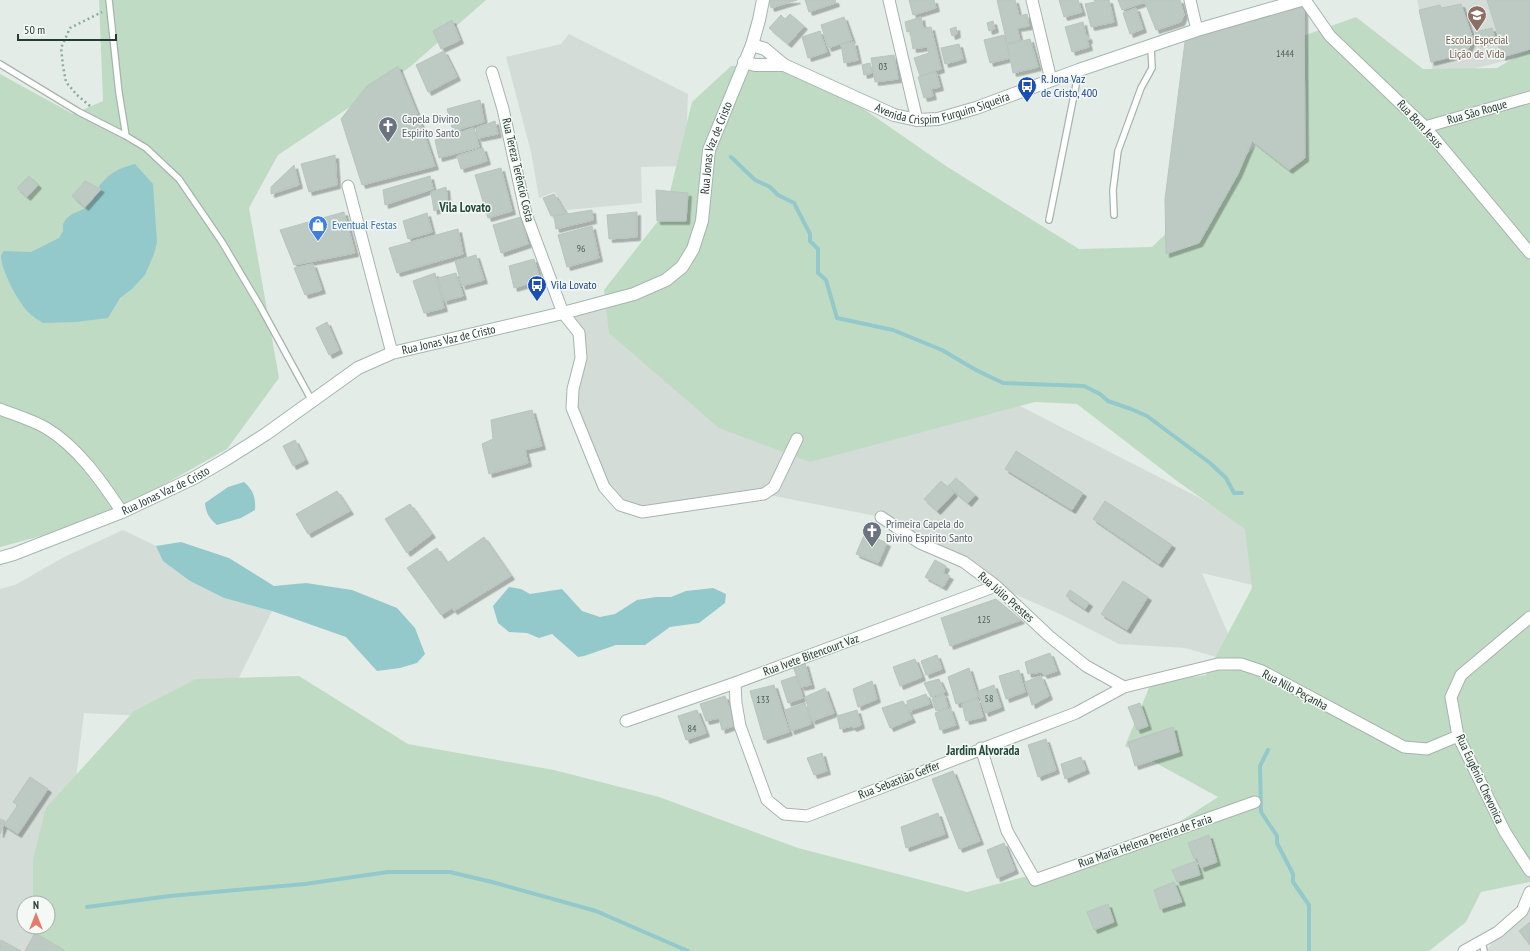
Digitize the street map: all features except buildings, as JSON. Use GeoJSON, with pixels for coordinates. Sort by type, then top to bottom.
{"type":"FeatureCollection","features":[{"type":"Feature","properties":{"kind":"street","name":"Rua Jonas Vaz de Cristo"},"geometry":{"type":"LineString","coordinates":[[0,558],[122,512],[194,478],[270,432],[358,368],[392,352],[563,313],[634,294],[666,280],[682,267],[693,249],[702,221],[709,150],[752,45],[759,20],[762,0]]}},
{"type":"Feature","properties":{"kind":"street"},"geometry":{"type":"LineString","coordinates":[[889,0],[917,120]]}},
{"type":"Feature","properties":{"kind":"street"},"geometry":{"type":"LineString","coordinates":[[1032,0],[1051,80]]}},
{"type":"Feature","properties":{"kind":"street"},"geometry":{"type":"LineString","coordinates":[[1190,0],[1197,30]]}},
{"type":"Feature","properties":{"kind":"street","name":"Avenida Crispim Furquim Siqueira"},"geometry":{"type":"LineString","coordinates":[[752,45],[765,49],[784,65],[894,114],[917,120],[938,119],[976,108],[1079,70],[1197,30],[1301,0]]}},
{"type":"Feature","properties":{"kind":"street","name":"Rua Bom Jesus"},"geometry":{"type":"LineString","coordinates":[[1305,0],[1330,36],[1425,127],[1528,249]]}},
{"type":"Feature","properties":{"kind":"street"},"geometry":{"type":"LineString","coordinates":[[744,62],[756,65],[784,65]]}},
{"type":"Feature","properties":{"kind":"street","name":"Rua Tereza Terêncio Costa"},"geometry":{"type":"LineString","coordinates":[[492,72],[503,109],[526,214],[563,313],[579,333],[582,358],[573,389],[572,408],[604,487],[620,505],[642,512],[764,494],[774,487],[797,439]]}},
{"type":"Feature","properties":{"kind":"street","name":"Rua São Roque"},"geometry":{"type":"LineString","coordinates":[[1425,127],[1530,97]]}},
{"type":"Feature","properties":{"kind":"street"},"geometry":{"type":"LineString","coordinates":[[348,186],[392,352]]}},
{"type":"Feature","properties":{"kind":"street"},"geometry":{"type":"LineString","coordinates":[[0,409],[45,428],[58,436],[79,455],[122,512]]}},
{"type":"Feature","properties":{"kind":"street","name":"Rua Júlio Prestes"},"geometry":{"type":"LineString","coordinates":[[881,517],[920,543],[964,562],[996,586],[1049,636],[1086,666],[1124,688]]}},
{"type":"Feature","properties":{"kind":"street","name":"Rua Ivete Bitencourt Vaz"},"geometry":{"type":"LineString","coordinates":[[626,721],[735,683],[996,586]]}},
{"type":"Feature","properties":{"kind":"street","name":"Rua Eugênio Chevonica"},"geometry":{"type":"LineString","coordinates":[[1530,617],[1461,675],[1451,698],[1458,736],[1505,832],[1530,871]]}},
{"type":"Feature","properties":{"kind":"street","name":"Rua Nilo Peçanha"},"geometry":{"type":"LineString","coordinates":[[1124,688],[1218,664],[1241,664],[1262,671],[1404,747],[1428,749],[1458,736]]}},
{"type":"Feature","properties":{"kind":"street","name":"Rua Sebastião Geffer"},"geometry":{"type":"LineString","coordinates":[[735,683],[736,703],[740,726],[767,800],[784,814],[807,816],[981,748],[1076,713],[1124,688]]}},
{"type":"Feature","properties":{"kind":"street","name":"Rua Maria Helena Pereira de Faria"},"geometry":{"type":"LineString","coordinates":[[981,748],[1007,831],[1035,880],[1255,802]]}},
{"type":"Feature","properties":{"kind":"street"},"geometry":{"type":"LineString","coordinates":[[1464,951],[1483,946],[1522,911],[1530,892]]}},
{"type":"Feature","properties":{"kind":"lane"},"geometry":{"type":"LineString","coordinates":[[110,0],[119,93],[126,136]]}},
{"type":"Feature","properties":{"kind":"lane"},"geometry":{"type":"LineString","coordinates":[[1114,215],[1113,190],[1118,151],[1141,88],[1152,68],[1151,46]]}},
{"type":"Feature","properties":{"kind":"lane"},"geometry":{"type":"LineString","coordinates":[[0,64],[79,112],[146,148],[179,179],[222,242],[313,401]]}},
{"type":"Feature","properties":{"kind":"lane"},"geometry":{"type":"LineString","coordinates":[[1049,220],[1079,70]]}},
{"type":"Feature","properties":{"kind":"path"},"geometry":{"type":"LineString","coordinates":[[93,108],[76,94],[66,82],[61,48],[70,28],[110,8]]}},
{"type":"Feature","properties":{"kind":"shaded area","name":"Escola Especial Lição de Vida"},"geometry":{"type":"Polygon","coordinates":[[[1417,0],[1530,0],[1530,54],[1435,79],[1417,0]]]}},
{"type":"Feature","properties":{"kind":"shaded area"},"geometry":{"type":"Polygon","coordinates":[[[569,34],[688,94],[685,166],[641,167],[642,203],[567,210],[554,192],[539,198],[531,152],[506,57],[561,44],[569,34]]]}},
{"type":"Feature","properties":{"kind":"shaded area"},"geometry":{"type":"Polygon","coordinates":[[[682,267],[867,328],[1196,496],[1289,551],[1265,588],[1202,573],[1241,664],[1185,648],[1119,644],[1062,615],[996,586],[881,517],[764,494],[642,512],[620,505],[604,487],[572,408],[579,333],[563,313],[682,267]]]}},
{"type":"Feature","properties":{"kind":"shaded area"},"geometry":{"type":"Polygon","coordinates":[[[123,530],[156,546],[190,581],[224,598],[272,611],[218,720],[84,713],[64,877],[175,951],[0,951],[0,589],[15,585],[64,557],[123,530]]]}},
{"type":"Feature","properties":{"kind":"shaded area"},"geometry":{"type":"Polygon","coordinates":[[[1530,892],[1530,951],[1487,951],[1498,932],[1530,892]]]}},
{"type":"Feature","properties":{"kind":"green space"},"geometry":{"type":"Polygon","coordinates":[[[99,0],[486,0],[410,67],[278,155],[249,208],[279,378],[227,449],[103,519],[0,547],[0,74],[73,114],[103,101],[99,0]]]}},
{"type":"Feature","properties":{"kind":"green space"},"geometry":{"type":"Polygon","coordinates":[[[1356,17],[1423,69],[1497,68],[1530,49],[1530,882],[1481,892],[1466,922],[1429,951],[32,951],[33,935],[56,935],[56,895],[33,895],[33,859],[46,808],[134,711],[196,679],[299,676],[408,744],[554,770],[659,797],[798,848],[967,892],[1142,846],[1218,797],[1125,746],[1151,683],[1206,675],[1252,588],[1245,529],[1177,481],[1077,404],[1035,402],[810,462],[719,428],[609,333],[604,290],[665,212],[692,102],[731,66],[806,69],[946,166],[1079,249],[1152,247],[1269,133],[1289,41],[1356,17]]]}},
{"type":"Feature","properties":{"kind":"water"},"geometry":{"type":"Polygon","coordinates":[[[135,164],[153,184],[157,242],[154,254],[145,275],[132,289],[120,298],[108,318],[76,322],[43,323],[28,312],[19,300],[10,285],[1,255],[4,251],[31,252],[59,238],[63,231],[63,224],[66,219],[72,214],[86,208],[101,190],[99,186],[107,177],[119,169],[135,164]]]}},
{"type":"Feature","properties":{"kind":"water"},"geometry":{"type":"Polygon","coordinates":[[[244,482],[253,494],[255,510],[241,518],[217,525],[208,515],[205,503],[228,487],[244,482]]]}},
{"type":"Feature","properties":{"kind":"water"},"geometry":{"type":"Polygon","coordinates":[[[181,542],[229,558],[274,586],[306,583],[352,590],[397,608],[415,628],[425,654],[417,663],[400,668],[377,671],[346,637],[272,611],[224,598],[190,581],[163,561],[156,546],[181,542]]]}},
{"type":"Feature","properties":{"kind":"water"},"geometry":{"type":"Polygon","coordinates":[[[509,587],[521,589],[530,594],[562,589],[582,611],[600,617],[615,614],[637,600],[656,597],[671,597],[686,591],[713,588],[726,594],[725,603],[699,623],[670,627],[645,645],[616,645],[578,657],[552,634],[539,638],[527,633],[509,632],[498,623],[493,606],[509,587]]]}},
{"type":"Feature","properties":{"kind":"waterway"},"geometry":{"type":"LineString","coordinates":[[731,157],[755,180],[770,187],[778,195],[794,203],[810,234],[810,241],[818,249],[818,273],[826,280],[837,318],[893,330],[942,350],[976,370],[1003,383],[1084,386],[1100,394],[1108,401],[1147,416],[1210,463],[1226,478],[1234,493],[1242,493]]}},
{"type":"Feature","properties":{"kind":"waterway"},"geometry":{"type":"LineString","coordinates":[[1268,750],[1260,766],[1261,812],[1277,836],[1277,843],[1293,874],[1293,882],[1309,905],[1309,951]]}},
{"type":"Feature","properties":{"kind":"waterway"},"geometry":{"type":"LineString","coordinates":[[87,907],[170,896],[305,884],[388,872],[450,872],[596,911],[688,951]]}},
{"type":"Feature","properties":{"kind":"place","name":"Escola Especial Lição de Vida"},"geometry":{"type":"Point","coordinates":[1477,32]}},
{"type":"Feature","properties":{"kind":"place","name":"R. Jona Vaz de Cristo, 400"},"geometry":{"type":"Point","coordinates":[1027,103]}},
{"type":"Feature","properties":{"kind":"place","name":"Capela Divino Espirito Santo"},"geometry":{"type":"Point","coordinates":[388,143]}},
{"type":"Feature","properties":{"kind":"place","name":"Eventual Festas"},"geometry":{"type":"Point","coordinates":[318,242]}},
{"type":"Feature","properties":{"kind":"place","name":"Vila Lovato"},"geometry":{"type":"Point","coordinates":[537,302]}},
{"type":"Feature","properties":{"kind":"place","name":"Primeira Capela do Divino Espirito Santo"},"geometry":{"type":"Point","coordinates":[872,548]}},
{"type":"Feature","properties":{"kind":"district","name":"Vila Lovato"},"geometry":{"type":"Point","coordinates":[465,207]}},
{"type":"Feature","properties":{"kind":"district","name":"Jardim Alvorada"},"geometry":{"type":"Point","coordinates":[983,750]}}]}
